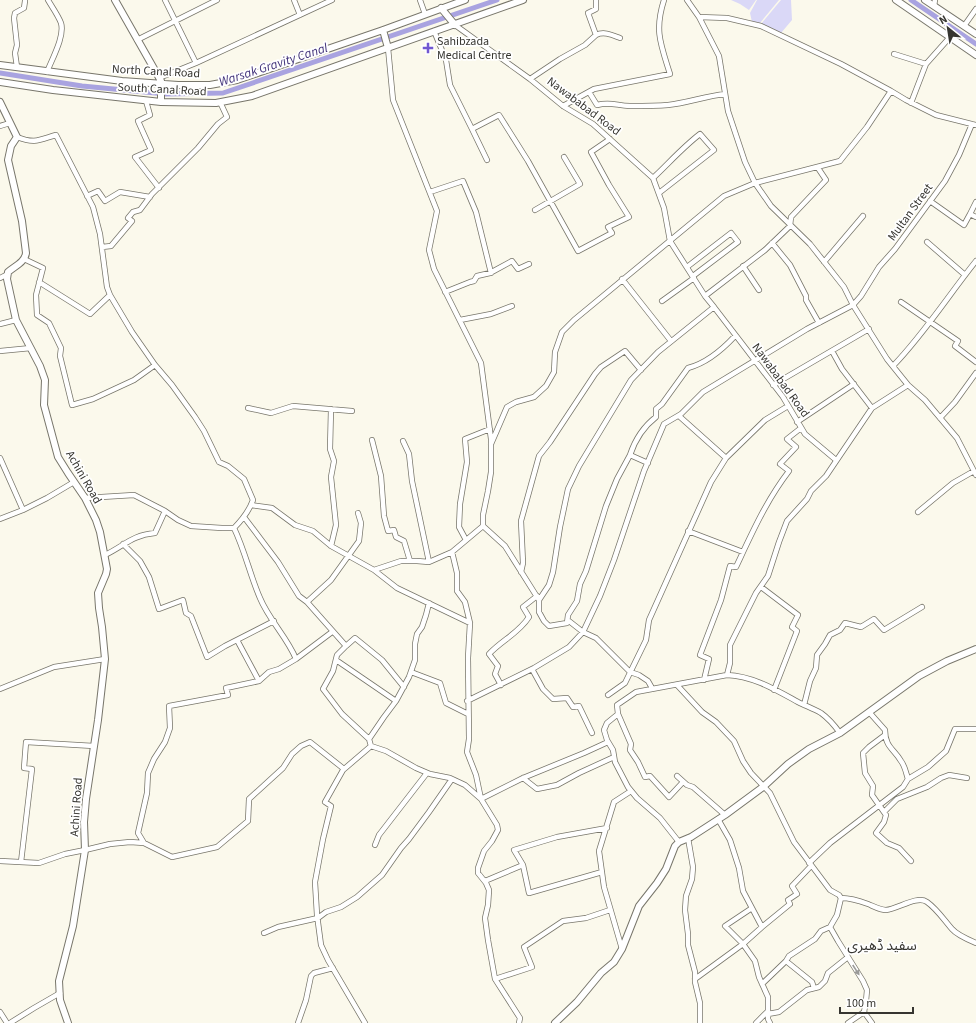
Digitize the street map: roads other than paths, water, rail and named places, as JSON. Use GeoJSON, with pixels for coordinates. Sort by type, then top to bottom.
{"type":"FeatureCollection","features":[{"type":"Feature","properties":{"kind":"main road"},"geometry":{"type":"LineString","coordinates":[[115,0],[161,83],[161,101]]}},
{"type":"Feature","properties":{"kind":"main road","name":"North Canal Road"},"geometry":{"type":"LineString","coordinates":[[0,65],[122,82],[210,85],[237,80],[425,14],[443,11],[465,0]]}},
{"type":"Feature","properties":{"kind":"main road","name":"South Canal Road"},"geometry":{"type":"LineString","coordinates":[[0,82],[146,101],[220,102],[252,96],[453,23],[523,0]]}},
{"type":"Feature","properties":{"kind":"main road"},"geometry":{"type":"LineString","coordinates":[[896,0],[976,55]]}},
{"type":"Feature","properties":{"kind":"main road"},"geometry":{"type":"LineString","coordinates":[[925,0],[935,3],[976,34]]}},
{"type":"Feature","properties":{"kind":"main road"},"geometry":{"type":"LineString","coordinates":[[443,11],[453,23]]}},
{"type":"Feature","properties":{"kind":"main road"},"geometry":{"type":"LineString","coordinates":[[383,30],[388,47]]}},
{"type":"Feature","properties":{"kind":"main road"},"geometry":{"type":"LineString","coordinates":[[0,102],[17,138],[11,146],[8,160],[22,222],[26,252],[22,262],[8,272],[8,274]]}},
{"type":"Feature","properties":{"kind":"main road","name":"Achini Road"},"geometry":{"type":"LineString","coordinates":[[8,274],[8,284],[16,320],[45,380],[44,404],[58,457],[85,498],[100,532],[105,555],[106,574],[98,593],[105,659],[86,799],[84,822],[86,850],[73,926],[59,980],[60,1000],[68,1023]]}},
{"type":"Feature","properties":{"kind":"main road"},"geometry":{"type":"LineString","coordinates":[[555,1023],[577,1002],[602,973],[614,962],[622,949],[639,906],[666,869],[675,846],[679,842],[725,815],[763,787],[788,764],[809,749],[840,733],[919,676],[947,661],[976,649]]}},
{"type":"Feature","properties":{"kind":"street"},"geometry":{"type":"LineString","coordinates":[[47,72],[61,36],[62,28],[61,22],[48,0]]}},
{"type":"Feature","properties":{"kind":"street"},"geometry":{"type":"LineString","coordinates":[[165,0],[196,63]]}},
{"type":"Feature","properties":{"kind":"street"},"geometry":{"type":"LineString","coordinates":[[137,40],[217,0]]}},
{"type":"Feature","properties":{"kind":"street"},"geometry":{"type":"LineString","coordinates":[[294,0],[300,15]]}},
{"type":"Feature","properties":{"kind":"street"},"geometry":{"type":"LineString","coordinates":[[161,83],[196,63],[332,0]]}},
{"type":"Feature","properties":{"kind":"street"},"geometry":{"type":"LineString","coordinates":[[420,0],[425,14]]}},
{"type":"Feature","properties":{"kind":"street"},"geometry":{"type":"LineString","coordinates":[[596,0],[596,9],[588,13],[596,35]]}},
{"type":"Feature","properties":{"kind":"street"},"geometry":{"type":"LineString","coordinates":[[563,106],[594,89],[670,74],[658,28],[659,15],[664,0]]}},
{"type":"Feature","properties":{"kind":"street"},"geometry":{"type":"LineString","coordinates":[[687,0],[699,17],[719,56],[728,111],[742,155],[755,183],[771,206],[810,244],[844,287],[853,305],[887,359],[908,384],[925,400],[957,438],[975,474],[953,483],[918,512]]}},
{"type":"Feature","properties":{"kind":"street"},"geometry":{"type":"LineString","coordinates":[[17,67],[15,53],[17,45],[14,18],[15,13],[24,8],[25,1]]}},
{"type":"Feature","properties":{"kind":"street"},"geometry":{"type":"LineString","coordinates":[[964,26],[976,9]]}},
{"type":"Feature","properties":{"kind":"street"},"geometry":{"type":"LineString","coordinates":[[699,17],[728,18],[761,26],[841,64],[911,103],[936,115],[974,124]]}},
{"type":"Feature","properties":{"kind":"street","name":"Nawababad Road"},"geometry":{"type":"LineString","coordinates":[[453,23],[530,79],[563,106],[593,124],[653,178],[664,208],[670,242],[705,296],[783,397],[805,434],[836,460]]}},
{"type":"Feature","properties":{"kind":"street"},"geometry":{"type":"LineString","coordinates":[[434,31],[446,60],[450,85],[488,160]]}},
{"type":"Feature","properties":{"kind":"street"},"geometry":{"type":"LineString","coordinates":[[530,79],[560,58],[585,45],[596,35],[605,33],[620,38]]}},
{"type":"Feature","properties":{"kind":"street"},"geometry":{"type":"LineString","coordinates":[[911,103],[926,64],[950,37]]}},
{"type":"Feature","properties":{"kind":"street"},"geometry":{"type":"LineString","coordinates":[[388,47],[393,100],[437,211],[429,250],[434,269],[482,363],[491,444],[491,472],[483,515],[483,526],[505,546],[538,598],[539,612],[549,626],[567,624],[569,621],[583,632],[596,638],[630,672],[640,675],[648,681],[652,688]]}},
{"type":"Feature","properties":{"kind":"street"},"geometry":{"type":"LineString","coordinates":[[894,54],[926,64]]}},
{"type":"Feature","properties":{"kind":"street"},"geometry":{"type":"LineString","coordinates":[[491,444],[507,407],[516,402],[534,397],[546,386],[554,372],[555,352],[562,332],[574,320],[724,196],[755,183],[818,168],[840,161],[868,127],[891,91]]}},
{"type":"Feature","properties":{"kind":"street"},"geometry":{"type":"LineString","coordinates":[[589,92],[597,105],[607,103],[630,106],[667,105],[725,94]]}},
{"type":"Feature","properties":{"kind":"street"},"geometry":{"type":"LineString","coordinates":[[146,101],[150,116],[138,121],[151,150],[134,157],[159,188]]}},
{"type":"Feature","properties":{"kind":"street"},"geometry":{"type":"LineString","coordinates":[[102,247],[111,246],[132,221],[128,218],[133,212],[140,210],[150,197],[193,153],[218,124],[227,117],[220,102]]}},
{"type":"Feature","properties":{"kind":"street"},"geometry":{"type":"LineString","coordinates":[[472,129],[499,114],[528,161],[578,251],[612,232],[608,227],[629,217],[591,152],[610,139]]}},
{"type":"Feature","properties":{"kind":"street"},"geometry":{"type":"LineString","coordinates":[[0,126],[10,123]]}},
{"type":"Feature","properties":{"kind":"street","name":"Multan Street"},"geometry":{"type":"LineString","coordinates":[[853,305],[861,296],[879,267],[895,249],[945,181],[974,124]]}},
{"type":"Feature","properties":{"kind":"street"},"geometry":{"type":"LineString","coordinates":[[653,178],[684,146],[700,134],[714,150],[659,193]]}},
{"type":"Feature","properties":{"kind":"street"},"geometry":{"type":"LineString","coordinates":[[17,138],[34,142],[56,135],[87,196],[94,214],[100,234],[107,287],[110,295],[154,365],[172,385],[195,417],[204,431],[219,462],[233,470],[244,479],[253,500],[252,505],[242,520],[234,528],[191,526],[134,495],[85,498]]}},
{"type":"Feature","properties":{"kind":"street"},"geometry":{"type":"LineString","coordinates":[[535,210],[580,184],[564,157]]}},
{"type":"Feature","properties":{"kind":"street"},"geometry":{"type":"LineString","coordinates":[[705,296],[772,243],[790,226],[791,217],[826,180],[818,168]]}},
{"type":"Feature","properties":{"kind":"street"},"geometry":{"type":"LineString","coordinates":[[430,192],[463,181],[476,212],[491,273]]}},
{"type":"Feature","properties":{"kind":"street"},"geometry":{"type":"LineString","coordinates":[[87,196],[98,191],[105,201],[120,192],[150,197]]}},
{"type":"Feature","properties":{"kind":"street"},"geometry":{"type":"LineString","coordinates":[[930,201],[964,225],[976,202]]}},
{"type":"Feature","properties":{"kind":"street"},"geometry":{"type":"LineString","coordinates":[[970,214],[976,217]]}},
{"type":"Feature","properties":{"kind":"street"},"geometry":{"type":"LineString","coordinates":[[824,262],[863,216]]}},
{"type":"Feature","properties":{"kind":"street"},"geometry":{"type":"LineString","coordinates":[[662,301],[738,242],[731,233],[687,267]]}},
{"type":"Feature","properties":{"kind":"street"},"geometry":{"type":"LineString","coordinates":[[927,242],[965,275]]}},
{"type":"Feature","properties":{"kind":"street"},"geometry":{"type":"LineString","coordinates":[[772,243],[790,265],[806,296],[806,300],[819,323]]}},
{"type":"Feature","properties":{"kind":"street"},"geometry":{"type":"LineString","coordinates":[[24,259],[43,268],[36,295],[37,315],[49,323],[61,348],[60,356],[72,405],[93,399],[134,380],[154,365]]}},
{"type":"Feature","properties":{"kind":"street"},"geometry":{"type":"LineString","coordinates":[[445,292],[474,281],[477,276],[491,273],[512,261],[518,269],[529,264]]}},
{"type":"Feature","properties":{"kind":"street"},"geometry":{"type":"LineString","coordinates":[[893,366],[930,323],[976,261]]}},
{"type":"Feature","properties":{"kind":"street"},"geometry":{"type":"LineString","coordinates":[[744,266],[759,290]]}},
{"type":"Feature","properties":{"kind":"street"},"geometry":{"type":"LineString","coordinates":[[0,278],[8,274]]}},
{"type":"Feature","properties":{"kind":"street"},"geometry":{"type":"LineString","coordinates":[[622,279],[671,341]]}},
{"type":"Feature","properties":{"kind":"street"},"geometry":{"type":"LineString","coordinates":[[39,282],[90,314],[110,295]]}},
{"type":"Feature","properties":{"kind":"street"},"geometry":{"type":"LineString","coordinates":[[901,302],[958,341],[955,346],[976,362]]}},
{"type":"Feature","properties":{"kind":"street"},"geometry":{"type":"LineString","coordinates":[[468,701],[532,670],[569,647],[583,632],[600,596],[648,463],[664,424],[679,416],[703,392],[728,376],[853,305]]}},
{"type":"Feature","properties":{"kind":"street"},"geometry":{"type":"LineString","coordinates":[[460,320],[491,314],[512,306]]}},
{"type":"Feature","properties":{"kind":"street"},"geometry":{"type":"LineString","coordinates":[[501,685],[495,674],[498,666],[489,654],[498,645],[514,635],[523,626],[529,617],[523,607],[538,598],[549,586],[553,572],[568,488],[579,466],[632,380],[640,370],[658,352],[714,307]]}},
{"type":"Feature","properties":{"kind":"street"},"geometry":{"type":"LineString","coordinates":[[0,324],[16,320]]}},
{"type":"Feature","properties":{"kind":"street"},"geometry":{"type":"LineString","coordinates":[[773,385],[869,329]]}},
{"type":"Feature","properties":{"kind":"street"},"geometry":{"type":"LineString","coordinates":[[567,624],[568,615],[577,601],[580,584],[586,571],[606,506],[634,444],[646,424],[656,417],[656,409],[662,404],[688,368],[697,366],[723,350],[735,336]]}},
{"type":"Feature","properties":{"kind":"street"},"geometry":{"type":"LineString","coordinates":[[0,351],[30,348]]}},
{"type":"Feature","properties":{"kind":"street"},"geometry":{"type":"LineString","coordinates":[[521,572],[523,563],[521,521],[539,456],[601,367],[625,351],[640,370]]}},
{"type":"Feature","properties":{"kind":"street"},"geometry":{"type":"LineString","coordinates":[[832,351],[842,369],[872,408]]}},
{"type":"Feature","properties":{"kind":"street"},"geometry":{"type":"LineString","coordinates":[[940,418],[955,402],[976,374]]}},
{"type":"Feature","properties":{"kind":"street"},"geometry":{"type":"LineString","coordinates":[[797,422],[854,384]]}},
{"type":"Feature","properties":{"kind":"street"},"geometry":{"type":"LineString","coordinates":[[727,675],[730,664],[730,645],[760,587],[768,576],[787,521],[807,499],[811,491],[826,476],[872,408],[908,384]]}},
{"type":"Feature","properties":{"kind":"street"},"geometry":{"type":"LineString","coordinates":[[248,408],[271,413],[293,406],[352,411]]}},
{"type":"Feature","properties":{"kind":"street"},"geometry":{"type":"LineString","coordinates":[[608,695],[625,683],[646,640],[649,620],[711,482],[726,458],[765,420],[788,406]]}},
{"type":"Feature","properties":{"kind":"street"},"geometry":{"type":"LineString","coordinates":[[331,546],[336,524],[331,478],[334,461],[330,448],[332,409]]}},
{"type":"Feature","properties":{"kind":"street"},"geometry":{"type":"LineString","coordinates":[[679,416],[726,458]]}},
{"type":"Feature","properties":{"kind":"street"},"geometry":{"type":"LineString","coordinates":[[704,680],[709,659],[700,655],[721,600],[730,566],[736,567],[759,518],[775,489],[789,471],[780,464],[796,447],[787,439],[801,428]]}},
{"type":"Feature","properties":{"kind":"street"},"geometry":{"type":"LineString","coordinates":[[466,540],[459,527],[460,504],[467,462],[465,439],[490,429]]}},
{"type":"Feature","properties":{"kind":"street"},"geometry":{"type":"LineString","coordinates":[[372,440],[381,476],[384,516],[388,531],[394,530],[396,537],[404,541],[410,561]]}},
{"type":"Feature","properties":{"kind":"street"},"geometry":{"type":"LineString","coordinates":[[403,441],[409,454],[412,481],[429,562]]}},
{"type":"Feature","properties":{"kind":"street"},"geometry":{"type":"LineString","coordinates":[[630,455],[648,463]]}},
{"type":"Feature","properties":{"kind":"street"},"geometry":{"type":"LineString","coordinates":[[0,458],[23,510]]}},
{"type":"Feature","properties":{"kind":"street"},"geometry":{"type":"LineString","coordinates":[[0,519],[47,498],[74,482]]}},
{"type":"Feature","properties":{"kind":"street"},"geometry":{"type":"LineString","coordinates":[[252,505],[272,508],[295,525],[313,531],[331,546],[374,570],[397,588],[470,623]]}},
{"type":"Feature","properties":{"kind":"street"},"geometry":{"type":"LineString","coordinates":[[105,555],[117,549],[129,540],[145,534],[155,533],[165,511]]}},
{"type":"Feature","properties":{"kind":"street"},"geometry":{"type":"LineString","coordinates":[[307,602],[331,580],[359,541],[362,523],[358,513]]}},
{"type":"Feature","properties":{"kind":"street"},"geometry":{"type":"LineString","coordinates":[[244,517],[278,562],[299,596],[307,602],[346,646]]}},
{"type":"Feature","properties":{"kind":"street"},"geometry":{"type":"LineString","coordinates":[[374,570],[401,562],[429,562],[452,552],[483,526]]}},
{"type":"Feature","properties":{"kind":"street"},"geometry":{"type":"LineString","coordinates":[[234,528],[259,598],[269,617],[274,621],[292,649],[296,660]]}},
{"type":"Feature","properties":{"kind":"street"},"geometry":{"type":"LineString","coordinates":[[688,531],[743,552]]}},
{"type":"Feature","properties":{"kind":"street"},"geometry":{"type":"LineString","coordinates":[[123,544],[140,561],[149,577],[159,609],[183,600],[186,613],[191,616],[207,658],[225,646],[274,621]]}},
{"type":"Feature","properties":{"kind":"street"},"geometry":{"type":"LineString","coordinates":[[452,552],[457,573],[457,591],[465,602],[470,623],[468,658],[469,739],[467,752],[476,774],[481,799]]}},
{"type":"Feature","properties":{"kind":"street"},"geometry":{"type":"LineString","coordinates":[[760,587],[798,615],[792,628],[797,631],[774,690]]}},
{"type":"Feature","properties":{"kind":"street"},"geometry":{"type":"LineString","coordinates":[[369,739],[396,701],[411,672],[415,660],[415,644],[417,634],[424,621],[429,603]]}},
{"type":"Feature","properties":{"kind":"street"},"geometry":{"type":"LineString","coordinates":[[804,705],[810,681],[816,668],[817,655],[830,635],[840,630],[845,623],[861,627],[874,619],[884,630],[922,607]]}},
{"type":"Feature","properties":{"kind":"street"},"geometry":{"type":"LineString","coordinates":[[144,843],[138,833],[147,793],[148,773],[154,759],[165,742],[170,728],[169,706],[228,695],[226,688],[259,681],[269,672],[279,669],[296,660],[332,632]]}},
{"type":"Feature","properties":{"kind":"street"},"geometry":{"type":"LineString","coordinates":[[371,746],[369,739],[342,714],[323,689],[333,671],[337,655],[355,638],[382,660],[404,687]]}},
{"type":"Feature","properties":{"kind":"street"},"geometry":{"type":"LineString","coordinates":[[237,640],[259,681]]}},
{"type":"Feature","properties":{"kind":"street"},"geometry":{"type":"LineString","coordinates":[[0,689],[54,667],[105,659]]}},
{"type":"Feature","properties":{"kind":"street"},"geometry":{"type":"LineString","coordinates":[[336,660],[396,701]]}},
{"type":"Feature","properties":{"kind":"street"},"geometry":{"type":"LineString","coordinates":[[532,670],[543,689],[553,699],[567,698],[573,707],[579,706],[592,733]]}},
{"type":"Feature","properties":{"kind":"street"},"geometry":{"type":"LineString","coordinates":[[411,672],[440,683],[446,703],[468,714]]}},
{"type":"Feature","properties":{"kind":"street"},"geometry":{"type":"LineString","coordinates":[[683,782],[669,797],[650,776],[645,777],[630,750],[631,744],[618,714],[617,705],[636,692],[727,675],[739,675],[748,677],[821,713],[840,733]]}},
{"type":"Feature","properties":{"kind":"street"},"geometry":{"type":"LineString","coordinates":[[677,685],[702,712],[716,722],[734,741],[743,761],[763,787],[770,793],[794,842],[830,890],[839,894],[841,898],[837,915],[830,927],[821,931],[814,939],[789,956],[786,961],[762,984]]}},
{"type":"Feature","properties":{"kind":"street"},"geometry":{"type":"LineString","coordinates":[[869,712],[885,730],[885,738],[893,752],[901,761],[908,779]]}},
{"type":"Feature","properties":{"kind":"street"},"geometry":{"type":"LineString","coordinates":[[618,714],[607,723],[604,730],[615,762],[631,791],[660,818],[679,842]]}},
{"type":"Feature","properties":{"kind":"street"},"geometry":{"type":"LineString","coordinates":[[695,979],[743,944],[790,904],[788,900],[797,894],[792,886],[810,864],[830,843],[880,806],[903,787],[908,779],[928,767],[946,752],[955,729],[976,729]]}},
{"type":"Feature","properties":{"kind":"street"},"geometry":{"type":"LineString","coordinates":[[885,735],[868,747],[863,753],[865,773],[873,786],[872,795],[886,815],[884,822],[876,833],[887,843],[899,848],[911,861]]}},
{"type":"Feature","properties":{"kind":"street"},"geometry":{"type":"LineString","coordinates":[[21,862],[32,769],[24,768],[26,742],[94,746]]}},
{"type":"Feature","properties":{"kind":"street"},"geometry":{"type":"LineString","coordinates":[[0,861],[39,863],[65,854],[110,844],[130,842],[144,843],[172,857],[218,848],[248,821],[249,799],[283,768],[292,754],[301,746],[310,742],[344,769]]}},
{"type":"Feature","properties":{"kind":"street"},"geometry":{"type":"LineString","coordinates":[[481,799],[523,778],[608,742]]}},
{"type":"Feature","properties":{"kind":"street"},"geometry":{"type":"LineString","coordinates":[[366,1023],[321,945],[315,882],[323,838],[331,806],[325,802],[344,769],[371,746]]}},
{"type":"Feature","properties":{"kind":"street"},"geometry":{"type":"LineString","coordinates":[[371,746],[386,751],[416,768],[428,773],[452,779],[464,785],[481,799],[497,824],[498,830],[484,851],[478,868],[478,873],[485,881],[489,890],[485,918],[495,979],[520,1018],[519,1023]]}},
{"type":"Feature","properties":{"kind":"street"},"geometry":{"type":"LineString","coordinates":[[523,778],[537,789],[557,785],[614,757]]}},
{"type":"Feature","properties":{"kind":"street"},"geometry":{"type":"LineString","coordinates":[[375,845],[378,835],[428,773]]}},
{"type":"Feature","properties":{"kind":"street"},"geometry":{"type":"LineString","coordinates":[[884,812],[897,799],[927,787],[941,778],[949,775],[967,778]]}},
{"type":"Feature","properties":{"kind":"street"},"geometry":{"type":"LineString","coordinates":[[677,776],[687,785],[693,787],[725,815]]}},
{"type":"Feature","properties":{"kind":"street"},"geometry":{"type":"LineString","coordinates":[[264,933],[278,927],[318,918],[326,912],[341,907],[357,897],[382,875],[452,779]]}},
{"type":"Feature","properties":{"kind":"street"},"geometry":{"type":"LineString","coordinates":[[622,949],[604,887],[599,851],[614,802],[631,791]]}},
{"type":"Feature","properties":{"kind":"street"},"geometry":{"type":"LineString","coordinates":[[718,819],[730,840],[739,868],[744,891],[762,927]]}},
{"type":"Feature","properties":{"kind":"street"},"geometry":{"type":"LineString","coordinates":[[602,872],[529,893],[523,865],[514,850],[557,837],[607,828]]}},
{"type":"Feature","properties":{"kind":"street"},"geometry":{"type":"LineString","coordinates":[[688,838],[693,867],[692,879],[686,896],[685,910],[688,945],[695,972],[700,1003],[700,1023]]}},
{"type":"Feature","properties":{"kind":"street"},"geometry":{"type":"LineString","coordinates":[[485,881],[523,865]]}},
{"type":"Feature","properties":{"kind":"street"},"geometry":{"type":"LineString","coordinates":[[841,898],[848,898],[884,910],[900,907],[917,899],[921,899],[926,901],[942,916],[953,930],[976,943]]}},
{"type":"Feature","properties":{"kind":"street"},"geometry":{"type":"LineString","coordinates":[[752,908],[725,926],[743,944],[755,961],[759,976],[768,997],[770,1023]]}},
{"type":"Feature","properties":{"kind":"street"},"geometry":{"type":"LineString","coordinates":[[495,979],[532,967],[524,947],[563,921],[586,918],[610,910]]}},
{"type":"Feature","properties":{"kind":"street"},"geometry":{"type":"LineString","coordinates":[[830,927],[864,981],[867,990],[864,1012],[848,1023]]}},
{"type":"Feature","properties":{"kind":"street"},"geometry":{"type":"LineString","coordinates":[[756,1023],[768,1012],[780,1012],[807,990],[819,987],[825,981],[828,974],[848,957]]}},
{"type":"Feature","properties":{"kind":"street"},"geometry":{"type":"LineString","coordinates":[[786,961],[812,982],[814,988]]}},
{"type":"Feature","properties":{"kind":"street"},"geometry":{"type":"LineString","coordinates":[[298,1023],[312,976],[314,973],[333,968]]}},
{"type":"Feature","properties":{"kind":"street"},"geometry":{"type":"LineString","coordinates":[[10,1023],[60,993]]}},
{"type":"Feature","properties":{"kind":"street"},"geometry":{"type":"LineString","coordinates":[[0,1012],[7,1023]]}},
{"type":"Feature","properties":{"kind":"street"},"geometry":{"type":"LineString","coordinates":[[864,1012],[872,1023]]}},
{"type":"Feature","properties":{"kind":"waterway","name":"Warsak Gravity Canal"},"geometry":{"type":"LineString","coordinates":[[0,73],[82,86],[166,94],[223,93],[497,0]]}},
{"type":"Feature","properties":{"kind":"waterway","name":"Warsak Gravity Canal"},"geometry":{"type":"LineString","coordinates":[[911,0],[976,44]]}},
{"type":"Feature","properties":{"kind":"place","name":"Sahibzada Medical Centre"},"geometry":{"type":"Point","coordinates":[428,48]}},
{"type":"Feature","properties":{"kind":"district","name":"سفید ڈھیری"},"geometry":{"type":"Point","coordinates":[882,945]}}]}
